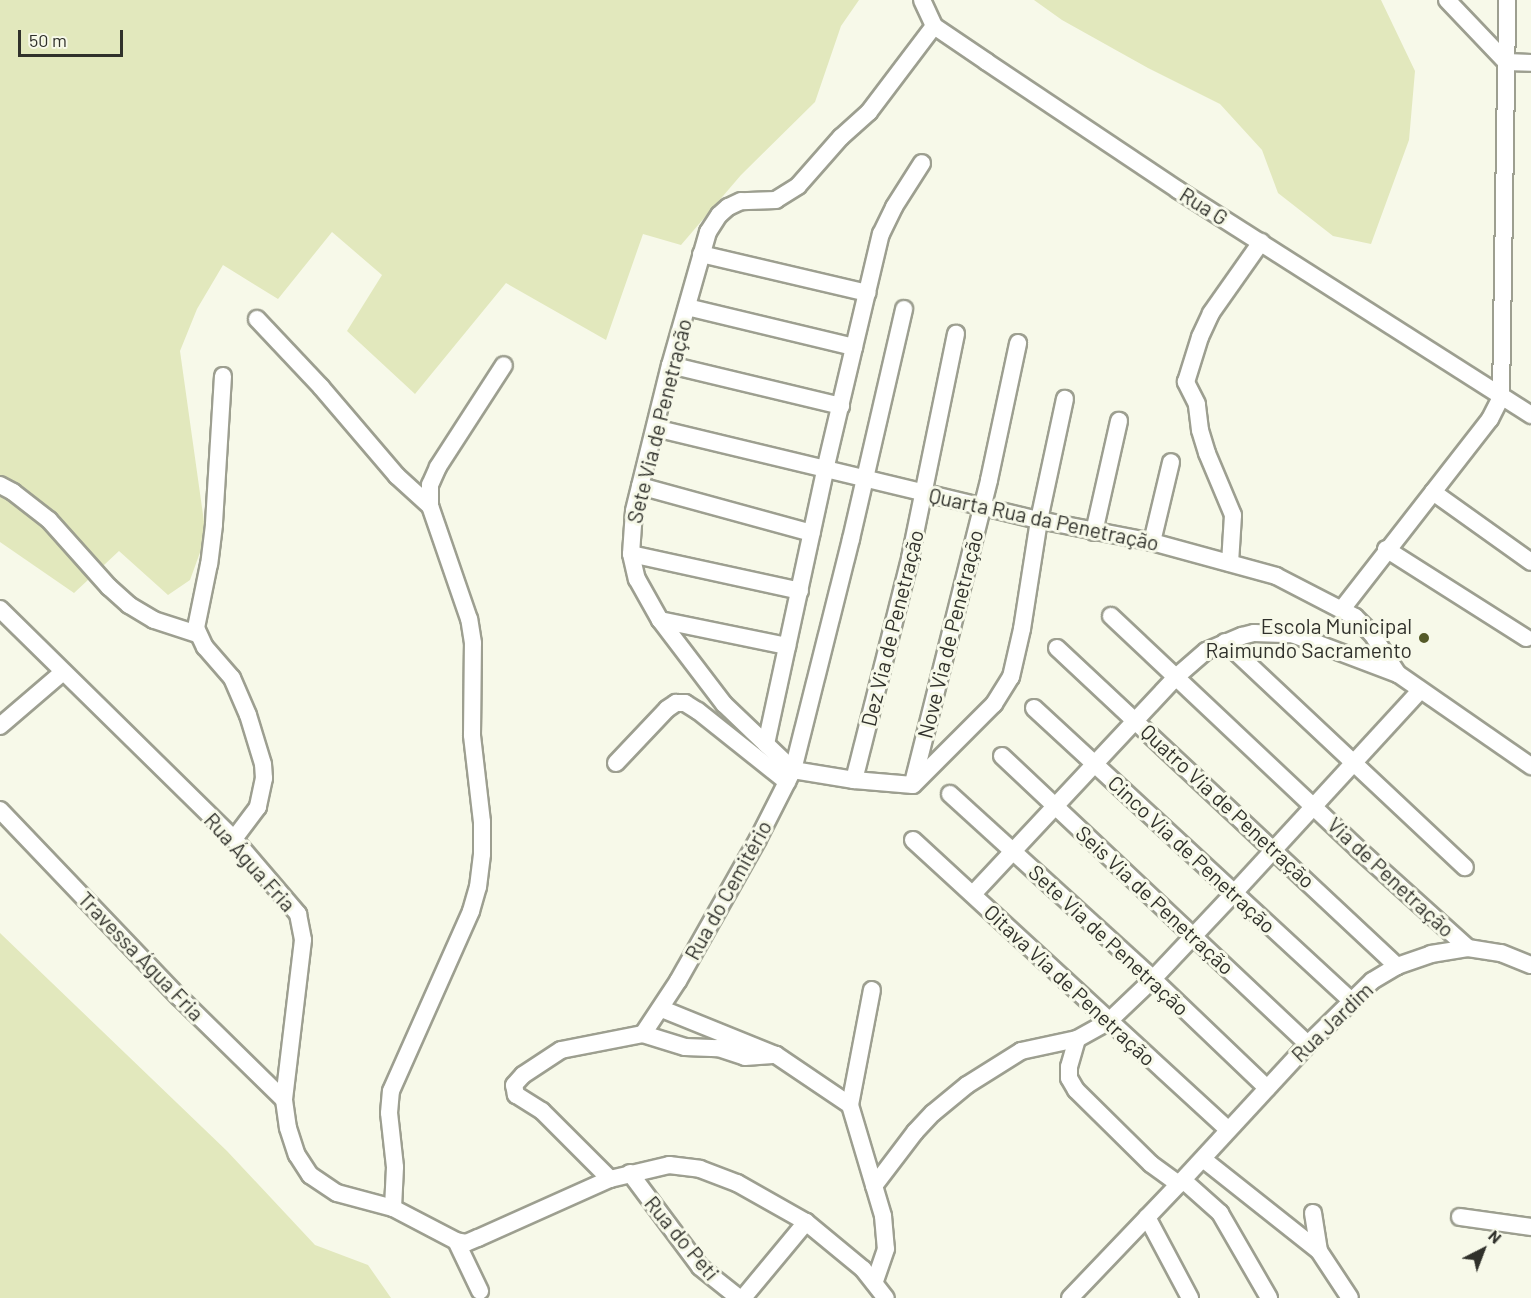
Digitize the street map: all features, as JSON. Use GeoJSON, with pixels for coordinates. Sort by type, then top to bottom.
{"type":"FeatureCollection","features":[{"type":"Feature","properties":{"kind":"street"},"geometry":{"type":"LineString","coordinates":[[922,0],[934,26]]}},
{"type":"Feature","properties":{"kind":"street"},"geometry":{"type":"LineString","coordinates":[[1448,0],[1506,62],[1531,63]]}},
{"type":"Feature","properties":{"kind":"street"},"geometry":{"type":"LineString","coordinates":[[1342,609],[1386,549],[1490,419],[1501,397],[1507,0]]}},
{"type":"Feature","properties":{"kind":"street","name":"Rua G"},"geometry":{"type":"LineString","coordinates":[[934,26],[1261,242],[1531,415]]}},
{"type":"Feature","properties":{"kind":"street","name":"Sete Via de Penetração"},"geometry":{"type":"LineString","coordinates":[[790,776],[766,744],[724,704],[660,620],[637,579],[631,554],[634,511],[670,364],[708,232],[719,215],[728,207],[741,201],[776,200],[798,186],[875,104],[934,26]]}},
{"type":"Feature","properties":{"kind":"street"},"geometry":{"type":"LineString","coordinates":[[766,744],[825,470],[883,225],[922,163]]}},
{"type":"Feature","properties":{"kind":"street"},"geometry":{"type":"LineString","coordinates":[[1230,563],[1233,515],[1207,453],[1200,430],[1197,404],[1186,382],[1200,337],[1211,313],[1261,242]]}},
{"type":"Feature","properties":{"kind":"street"},"geometry":{"type":"LineString","coordinates":[[701,254],[867,293]]}},
{"type":"Feature","properties":{"kind":"street"},"geometry":{"type":"LineString","coordinates":[[687,307],[854,347]]}},
{"type":"Feature","properties":{"kind":"street","name":"Rua do Cemitério"},"geometry":{"type":"LineString","coordinates":[[643,1034],[662,1009],[753,848],[790,776],[866,478],[904,309]]}},
{"type":"Feature","properties":{"kind":"street"},"geometry":{"type":"LineString","coordinates":[[257,319],[321,387],[397,476],[430,506]]}},
{"type":"Feature","properties":{"kind":"street","name":"Dez Via de Penetração"},"geometry":{"type":"LineString","coordinates":[[854,780],[924,493],[956,334]]}},
{"type":"Feature","properties":{"kind":"street","name":"Nove Via de Penetração"},"geometry":{"type":"LineString","coordinates":[[913,785],[1018,344]]}},
{"type":"Feature","properties":{"kind":"street"},"geometry":{"type":"LineString","coordinates":[[670,364],[841,406]]}},
{"type":"Feature","properties":{"kind":"street"},"geometry":{"type":"LineString","coordinates":[[393,1208],[394,1159],[389,1113],[391,1091],[471,911],[482,854],[482,822],[472,735],[473,643],[470,619],[430,506],[429,493],[433,476],[504,365]]}},
{"type":"Feature","properties":{"kind":"street"},"geometry":{"type":"LineString","coordinates":[[197,634],[196,622],[207,576],[214,525],[223,376]]}},
{"type":"Feature","properties":{"kind":"street"},"geometry":{"type":"LineString","coordinates":[[616,763],[667,709],[676,703],[685,703],[790,776],[913,785],[1007,687],[1022,629],[1039,520],[1065,399]]}},
{"type":"Feature","properties":{"kind":"street"},"geometry":{"type":"LineString","coordinates":[[1094,532],[1119,421]]}},
{"type":"Feature","properties":{"kind":"street","name":"Quarta Rua da Penetração"},"geometry":{"type":"LineString","coordinates":[[655,428],[1039,520],[1152,542],[1276,576],[1355,617],[1372,634],[1398,674]]}},
{"type":"Feature","properties":{"kind":"street"},"geometry":{"type":"LineString","coordinates":[[1152,542],[1171,462]]}},
{"type":"Feature","properties":{"kind":"street"},"geometry":{"type":"LineString","coordinates":[[0,485],[13,492],[49,520],[109,587],[129,605],[154,620],[197,634],[232,678],[248,715],[263,764],[264,778],[258,807],[234,839]]}},
{"type":"Feature","properties":{"kind":"street"},"geometry":{"type":"LineString","coordinates":[[640,486],[812,532]]}},
{"type":"Feature","properties":{"kind":"street"},"geometry":{"type":"LineString","coordinates":[[1433,492],[1531,562]]}},
{"type":"Feature","properties":{"kind":"street"},"geometry":{"type":"LineString","coordinates":[[1386,549],[1526,638]]}},
{"type":"Feature","properties":{"kind":"street"},"geometry":{"type":"LineString","coordinates":[[631,554],[800,591]]}},
{"type":"Feature","properties":{"kind":"street","name":"Rua Água Fria"},"geometry":{"type":"LineString","coordinates":[[0,609],[234,839],[298,914],[302,926],[301,964],[295,995],[284,1100],[288,1128],[297,1155],[310,1175],[338,1193],[393,1208],[456,1241]]}},
{"type":"Feature","properties":{"kind":"street","name":"Via de Penetração"},"geometry":{"type":"LineString","coordinates":[[1111,616],[1468,948]]}},
{"type":"Feature","properties":{"kind":"street"},"geometry":{"type":"LineString","coordinates":[[660,620],[787,646]]}},
{"type":"Feature","properties":{"kind":"street"},"geometry":{"type":"LineString","coordinates":[[973,894],[1176,677],[1206,651],[1254,633],[1292,634],[1398,674],[1531,766]]}},
{"type":"Feature","properties":{"kind":"street"},"geometry":{"type":"LineString","coordinates":[[1225,642],[1465,867]]}},
{"type":"Feature","properties":{"kind":"street","name":"Quatro Via de Penetração"},"geometry":{"type":"LineString","coordinates":[[1057,648],[1397,966]]}},
{"type":"Feature","properties":{"kind":"street"},"geometry":{"type":"LineString","coordinates":[[0,726],[63,672]]}},
{"type":"Feature","properties":{"kind":"street","name":"Via de Penetração"},"geometry":{"type":"LineString","coordinates":[[874,1186],[915,1132],[933,1113],[968,1085],[1021,1051],[1077,1039],[1108,1022],[1154,979],[1420,691]]}},
{"type":"Feature","properties":{"kind":"street","name":"Cinco Via de Penetração"},"geometry":{"type":"LineString","coordinates":[[1034,708],[1350,1000]]}},
{"type":"Feature","properties":{"kind":"street","name":"Seis Via de Penetração"},"geometry":{"type":"LineString","coordinates":[[1002,756],[1308,1044]]}},
{"type":"Feature","properties":{"kind":"street","name":"Sete Via de Penetração"},"geometry":{"type":"LineString","coordinates":[[950,794],[1154,979],[1267,1088]]}},
{"type":"Feature","properties":{"kind":"street","name":"Travessa Água Fria"},"geometry":{"type":"LineString","coordinates":[[0,810],[179,997],[284,1100]]}},
{"type":"Feature","properties":{"kind":"street","name":"Oitava Via de Penetração"},"geometry":{"type":"LineString","coordinates":[[913,840],[1108,1022],[1228,1130]]}},
{"type":"Feature","properties":{"kind":"street","name":"Rua Jardim"},"geometry":{"type":"LineString","coordinates":[[1070,1298],[1203,1159],[1308,1044],[1350,1000],[1372,981],[1397,966],[1431,954],[1468,948],[1501,953],[1531,965]]}},
{"type":"Feature","properties":{"kind":"street"},"geometry":{"type":"LineString","coordinates":[[872,990],[850,1105],[874,1186],[886,1237],[882,1265],[875,1281]]}},
{"type":"Feature","properties":{"kind":"street"},"geometry":{"type":"LineString","coordinates":[[662,1009],[776,1055],[850,1105]]}},
{"type":"Feature","properties":{"kind":"street"},"geometry":{"type":"LineString","coordinates":[[610,1179],[542,1111],[516,1095],[514,1087],[517,1080],[561,1050],[643,1034],[685,1047],[718,1048],[753,1058],[776,1055]]}},
{"type":"Feature","properties":{"kind":"street"},"geometry":{"type":"LineString","coordinates":[[1077,1039],[1069,1067],[1069,1078],[1076,1090],[1151,1164],[1181,1182],[1220,1213],[1269,1298]]}},
{"type":"Feature","properties":{"kind":"street"},"geometry":{"type":"LineString","coordinates":[[1203,1159],[1318,1251],[1350,1298]]}},
{"type":"Feature","properties":{"kind":"street"},"geometry":{"type":"LineString","coordinates":[[456,1241],[466,1242],[478,1238],[610,1179],[630,1173],[669,1165],[700,1169],[756,1192],[806,1222],[875,1281],[886,1298]]}},
{"type":"Feature","properties":{"kind":"street","name":"Rua do Peti"},"geometry":{"type":"LineString","coordinates":[[630,1173],[696,1262],[741,1298]]}},
{"type":"Feature","properties":{"kind":"street"},"geometry":{"type":"LineString","coordinates":[[1313,1213],[1318,1251]]}},
{"type":"Feature","properties":{"kind":"street"},"geometry":{"type":"LineString","coordinates":[[1147,1217],[1191,1298]]}},
{"type":"Feature","properties":{"kind":"street"},"geometry":{"type":"LineString","coordinates":[[1460,1217],[1531,1227]]}},
{"type":"Feature","properties":{"kind":"street"},"geometry":{"type":"LineString","coordinates":[[741,1298],[806,1222]]}},
{"type":"Feature","properties":{"kind":"street"},"geometry":{"type":"LineString","coordinates":[[456,1241],[480,1292]]}},
{"type":"Feature","properties":{"kind":"green space"},"geometry":{"type":"Polygon","coordinates":[[[0,0],[859,0],[841,26],[815,102],[741,175],[681,245],[643,234],[606,340],[506,283],[415,394],[347,331],[382,275],[332,232],[278,299],[223,265],[197,309],[180,351],[206,536],[190,580],[168,595],[119,551],[74,593],[0,542],[0,0]]]}},
{"type":"Feature","properties":{"kind":"green space"},"geometry":{"type":"Polygon","coordinates":[[[1034,0],[1381,0],[1415,71],[1409,140],[1371,244],[1333,236],[1278,193],[1262,150],[1220,104],[1148,68],[1062,20],[1034,0]]]}},
{"type":"Feature","properties":{"kind":"green space"},"geometry":{"type":"Polygon","coordinates":[[[0,933],[227,1151],[315,1245],[368,1265],[391,1298],[0,1298],[0,933]]]}},
{"type":"Feature","properties":{"kind":"place","name":"Escola Municipal Raimundo Sacramento"},"geometry":{"type":"Point","coordinates":[1424,638]}}]}
